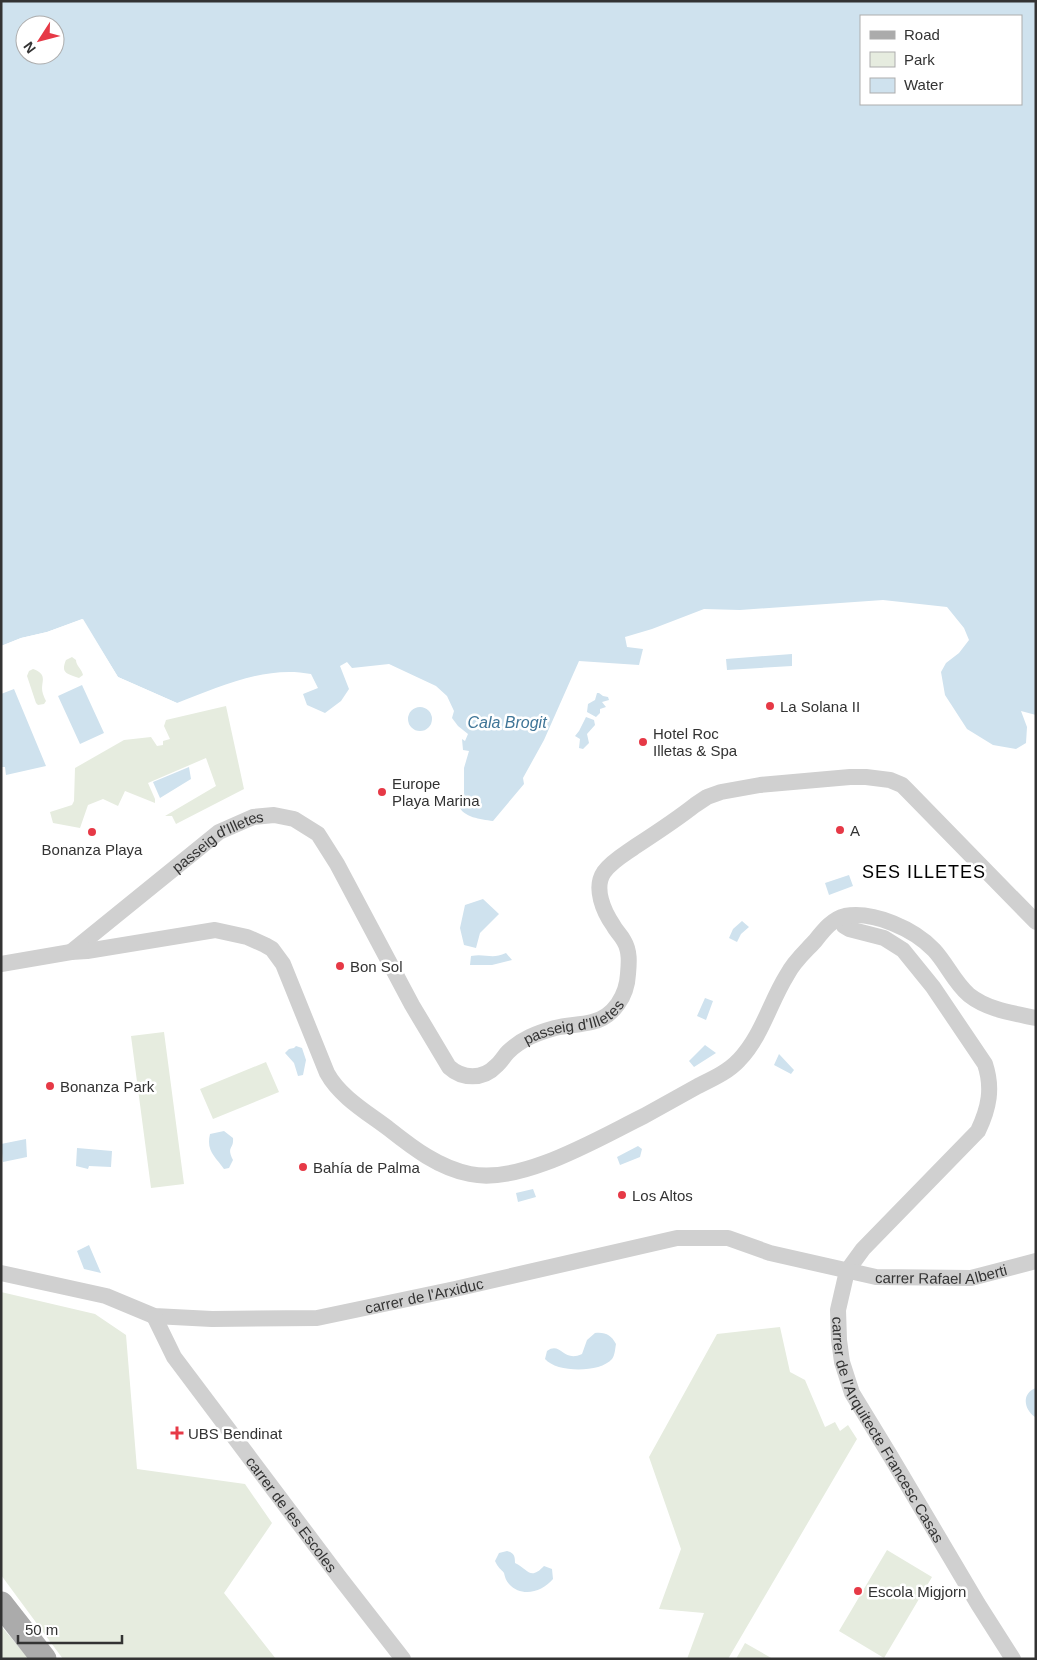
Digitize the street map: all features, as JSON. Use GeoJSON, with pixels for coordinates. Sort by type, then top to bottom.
{"type":"FeatureCollection","features":[{"type":"Feature","properties":{"kind":"main road"},"geometry":{"type":"LineString","coordinates":[[1,1604],[44,1659]]}},
{"type":"Feature","properties":{"kind":"street","name":"passeig d'Illetes"},"geometry":{"type":"LineString","coordinates":[[71,952],[219,832],[253,817],[274,815],[294,819],[318,834],[337,864],[412,1006],[448,1068],[462,1076],[475,1076],[491,1071],[509,1051],[525,1038],[556,1028],[598,1021],[612,1010],[620,1000],[627,986],[628,951],[624,940],[604,908],[600,890],[600,881],[603,873],[615,860],[701,801],[721,792],[760,785],[866,776],[890,780],[902,785],[1036,922]]}},
{"type":"Feature","properties":{"kind":"street","name":"carrer de l'Arquitecte Francesc Casas"},"geometry":{"type":"LineString","coordinates":[[848,916],[843,922],[844,926],[884,938],[903,950],[932,987],[985,1064],[989,1076],[990,1091],[986,1114],[978,1131],[864,1249],[847,1271],[838,1310],[839,1340],[842,1362],[852,1393],[1013,1659]]}},
{"type":"Feature","properties":{"kind":"street","name":"passeig d'Illetes"},"geometry":{"type":"LineString","coordinates":[[1,964],[71,952],[87,952],[214,930],[247,936],[272,949],[283,964],[332,1082],[354,1102],[436,1162],[469,1174],[484,1176],[528,1169],[573,1152],[726,1071],[739,1060],[752,1042],[786,975],[798,958],[824,930],[839,918],[848,916]]}},
{"type":"Feature","properties":{"kind":"street"},"geometry":{"type":"LineString","coordinates":[[848,916],[867,916],[905,928],[934,950],[959,985],[975,999],[996,1009],[1036,1018]]}},
{"type":"Feature","properties":{"kind":"street","name":"carrer de l'Arquitecte Francesc Casas"},"geometry":{"type":"LineString","coordinates":[[810,946],[832,935],[860,932]]}},
{"type":"Feature","properties":{"kind":"street","name":"carrer de l'Arxiduc"},"geometry":{"type":"LineString","coordinates":[[1,1273],[106,1296],[154,1316],[212,1319],[317,1318],[455,1289],[677,1238],[728,1238],[770,1253],[847,1271]]}},
{"type":"Feature","properties":{"kind":"street","name":"carrer Rafael Alberti"},"geometry":{"type":"LineString","coordinates":[[847,1271],[876,1277],[971,1278],[1036,1262]]}},
{"type":"Feature","properties":{"kind":"street","name":"carrer de les Escoles"},"geometry":{"type":"LineString","coordinates":[[154,1316],[174,1356],[403,1659]]}},
{"type":"Feature","properties":{"kind":"green space"},"geometry":{"type":"Polygon","coordinates":[[[72,657],[76,660],[83,675],[79,678],[66,673],[64,668],[66,660],[72,657]]]}},
{"type":"Feature","properties":{"kind":"green space"},"geometry":{"type":"Polygon","coordinates":[[[33,669],[38,671],[43,677],[42,690],[46,701],[44,704],[38,705],[36,703],[27,676],[29,671],[33,669]]]}},
{"type":"Feature","properties":{"kind":"green space"},"geometry":{"type":"Polygon","coordinates":[[[226,706],[244,789],[176,824],[172,816],[165,816],[216,786],[206,758],[148,783],[155,803],[125,791],[118,806],[103,799],[88,805],[80,828],[53,823],[50,812],[72,805],[74,801],[75,768],[124,740],[151,737],[157,746],[163,745],[163,741],[170,739],[164,726],[166,720],[226,706]]]}},
{"type":"Feature","properties":{"kind":"green space"},"geometry":{"type":"Polygon","coordinates":[[[164,1032],[184,1184],[151,1188],[131,1036],[164,1032]]]}},
{"type":"Feature","properties":{"kind":"green space"},"geometry":{"type":"Polygon","coordinates":[[[266,1062],[279,1092],[213,1119],[200,1089],[266,1062]]]}},
{"type":"Feature","properties":{"kind":"green space"},"geometry":{"type":"Polygon","coordinates":[[[1,1292],[95,1314],[126,1335],[137,1469],[245,1484],[272,1523],[224,1593],[276,1659],[63,1659],[1,1575],[1,1292]]]}},
{"type":"Feature","properties":{"kind":"green space"},"geometry":{"type":"Polygon","coordinates":[[[780,1327],[790,1372],[805,1380],[825,1427],[835,1422],[840,1431],[848,1425],[857,1439],[728,1659],[687,1659],[704,1613],[659,1609],[681,1549],[649,1457],[717,1334],[780,1327]]]}},
{"type":"Feature","properties":{"kind":"green space"},"geometry":{"type":"Polygon","coordinates":[[[887,1550],[932,1577],[884,1658],[839,1631],[887,1550]]]}},
{"type":"Feature","properties":{"kind":"green space"},"geometry":{"type":"Polygon","coordinates":[[[1,1626],[29,1659],[1,1659],[1,1626]]]}},
{"type":"Feature","properties":{"kind":"green space"},"geometry":{"type":"Polygon","coordinates":[[[745,1643],[773,1659],[736,1659],[745,1643]]]}},
{"type":"Feature","properties":{"kind":"water","name":"Cala Brogit"},"geometry":{"type":"Polygon","coordinates":[[[1,1],[1036,1],[1036,715],[1021,711],[1027,727],[1026,743],[1016,749],[993,745],[967,729],[945,695],[941,672],[946,663],[959,653],[969,640],[964,628],[947,607],[883,600],[740,610],[704,609],[625,637],[627,647],[643,649],[639,665],[579,661],[544,740],[523,778],[524,784],[493,821],[468,815],[458,805],[464,802],[464,768],[469,751],[463,750],[462,739],[465,741],[468,734],[452,718],[454,711],[447,696],[436,686],[389,664],[352,668],[347,662],[340,666],[349,689],[341,701],[325,713],[307,705],[303,694],[318,688],[311,674],[294,672],[277,672],[242,679],[177,703],[118,677],[82,619],[47,632],[21,638],[1,646],[1,1]]]}},
{"type":"Feature","properties":{"kind":"water"},"geometry":{"type":"Polygon","coordinates":[[[792,654],[792,666],[727,670],[726,659],[792,654]]]}},
{"type":"Feature","properties":{"kind":"water"},"geometry":{"type":"Polygon","coordinates":[[[82,685],[104,733],[80,744],[58,696],[82,685]]]}},
{"type":"Feature","properties":{"kind":"water"},"geometry":{"type":"Polygon","coordinates":[[[14,689],[46,766],[6,775],[5,767],[1,767],[1,694],[14,689]]]}},
{"type":"Feature","properties":{"kind":"water"},"geometry":{"type":"Polygon","coordinates":[[[597,693],[608,697],[609,700],[602,702],[606,707],[600,709],[600,713],[596,717],[587,712],[588,704],[595,700],[597,693]]]}},
{"type":"Feature","properties":{"kind":"water"},"geometry":{"type":"Polygon","coordinates":[[[420,707],[429,710],[432,719],[429,728],[420,731],[411,728],[408,719],[411,710],[420,707]]]}},
{"type":"Feature","properties":{"kind":"water"},"geometry":{"type":"Polygon","coordinates":[[[586,717],[594,720],[595,725],[587,734],[589,743],[583,749],[579,748],[580,739],[575,736],[586,717]]]}},
{"type":"Feature","properties":{"kind":"water"},"geometry":{"type":"Polygon","coordinates":[[[189,767],[191,779],[160,798],[153,782],[189,767]]]}},
{"type":"Feature","properties":{"kind":"water"},"geometry":{"type":"Polygon","coordinates":[[[849,875],[853,886],[829,895],[825,883],[849,875]]]}},
{"type":"Feature","properties":{"kind":"water"},"geometry":{"type":"Polygon","coordinates":[[[483,899],[499,914],[480,933],[476,948],[464,945],[460,928],[465,905],[483,899]]]}},
{"type":"Feature","properties":{"kind":"water"},"geometry":{"type":"Polygon","coordinates":[[[742,921],[749,927],[741,934],[737,942],[729,938],[733,929],[742,921]]]}},
{"type":"Feature","properties":{"kind":"water"},"geometry":{"type":"Polygon","coordinates":[[[506,953],[512,960],[492,965],[470,965],[471,956],[496,956],[506,953]]]}},
{"type":"Feature","properties":{"kind":"water"},"geometry":{"type":"Polygon","coordinates":[[[705,998],[713,1001],[706,1020],[697,1016],[705,998]]]}},
{"type":"Feature","properties":{"kind":"water"},"geometry":{"type":"Polygon","coordinates":[[[705,1045],[716,1053],[694,1067],[689,1061],[705,1045]]]}},
{"type":"Feature","properties":{"kind":"water"},"geometry":{"type":"Polygon","coordinates":[[[296,1046],[302,1048],[306,1060],[303,1075],[298,1076],[294,1063],[285,1053],[296,1046]]]}},
{"type":"Feature","properties":{"kind":"water"},"geometry":{"type":"Polygon","coordinates":[[[779,1054],[794,1070],[791,1074],[774,1065],[779,1054]]]}},
{"type":"Feature","properties":{"kind":"water"},"geometry":{"type":"Polygon","coordinates":[[[224,1131],[233,1138],[230,1152],[233,1160],[229,1168],[224,1169],[212,1153],[209,1140],[210,1134],[224,1131]]]}},
{"type":"Feature","properties":{"kind":"water"},"geometry":{"type":"Polygon","coordinates":[[[26,1139],[27,1157],[3,1162],[1,1144],[26,1139]]]}},
{"type":"Feature","properties":{"kind":"water"},"geometry":{"type":"Polygon","coordinates":[[[638,1146],[642,1149],[640,1157],[620,1165],[617,1157],[638,1146]]]}},
{"type":"Feature","properties":{"kind":"water"},"geometry":{"type":"Polygon","coordinates":[[[77,1148],[112,1151],[111,1167],[89,1166],[88,1169],[76,1166],[77,1148]]]}},
{"type":"Feature","properties":{"kind":"water"},"geometry":{"type":"Polygon","coordinates":[[[533,1189],[536,1197],[518,1202],[516,1193],[533,1189]]]}},
{"type":"Feature","properties":{"kind":"water"},"geometry":{"type":"Polygon","coordinates":[[[89,1245],[101,1273],[84,1269],[77,1251],[89,1245]]]}},
{"type":"Feature","properties":{"kind":"water"},"geometry":{"type":"Polygon","coordinates":[[[595,1333],[608,1335],[616,1344],[612,1359],[606,1364],[578,1370],[559,1367],[545,1359],[547,1351],[552,1349],[559,1350],[570,1356],[582,1354],[587,1340],[595,1333]]]}},
{"type":"Feature","properties":{"kind":"water"},"geometry":{"type":"Polygon","coordinates":[[[1036,1388],[1036,1427],[1035,1417],[1028,1410],[1026,1398],[1031,1390],[1036,1388]]]}},
{"type":"Feature","properties":{"kind":"water"},"geometry":{"type":"Polygon","coordinates":[[[507,1551],[514,1555],[515,1563],[529,1572],[535,1573],[544,1566],[552,1569],[553,1579],[548,1584],[532,1592],[520,1591],[514,1588],[508,1583],[504,1573],[495,1561],[499,1553],[507,1551]]]}},
{"type":"Feature","properties":{"kind":"pier"},"geometry":{"type":"Polygon","coordinates":[[[83,619],[118,677],[177,703],[176,705],[116,679],[81,622],[1,648],[1,646],[21,638],[47,632],[83,619]]]}},
{"type":"Feature","properties":{"kind":"place","name":"La Solana II"},"geometry":{"type":"Point","coordinates":[770,706]}},
{"type":"Feature","properties":{"kind":"place","name":"Hotel Roc Illetas & Spa"},"geometry":{"type":"Point","coordinates":[643,742]}},
{"type":"Feature","properties":{"kind":"place","name":"Europe Playa Marina"},"geometry":{"type":"Point","coordinates":[382,792]}},
{"type":"Feature","properties":{"kind":"place","name":"A"},"geometry":{"type":"Point","coordinates":[840,830]}},
{"type":"Feature","properties":{"kind":"place","name":"Bonanza Playa"},"geometry":{"type":"Point","coordinates":[92,832]}},
{"type":"Feature","properties":{"kind":"place","name":"Bon Sol"},"geometry":{"type":"Point","coordinates":[340,966]}},
{"type":"Feature","properties":{"kind":"place","name":"Bonanza Park"},"geometry":{"type":"Point","coordinates":[50,1086]}},
{"type":"Feature","properties":{"kind":"place","name":"Bahía de Palma"},"geometry":{"type":"Point","coordinates":[303,1167]}},
{"type":"Feature","properties":{"kind":"place","name":"Los Altos"},"geometry":{"type":"Point","coordinates":[622,1195]}},
{"type":"Feature","properties":{"kind":"place","name":"UBS Bendinat"},"geometry":{"type":"Point","coordinates":[177,1433]}},
{"type":"Feature","properties":{"kind":"place","name":"Escola Migjorn"},"geometry":{"type":"Point","coordinates":[858,1591]}},
{"type":"Feature","properties":{"kind":"district","name":"SES ILLETES"},"geometry":{"type":"Point","coordinates":[924,872]}}]}
